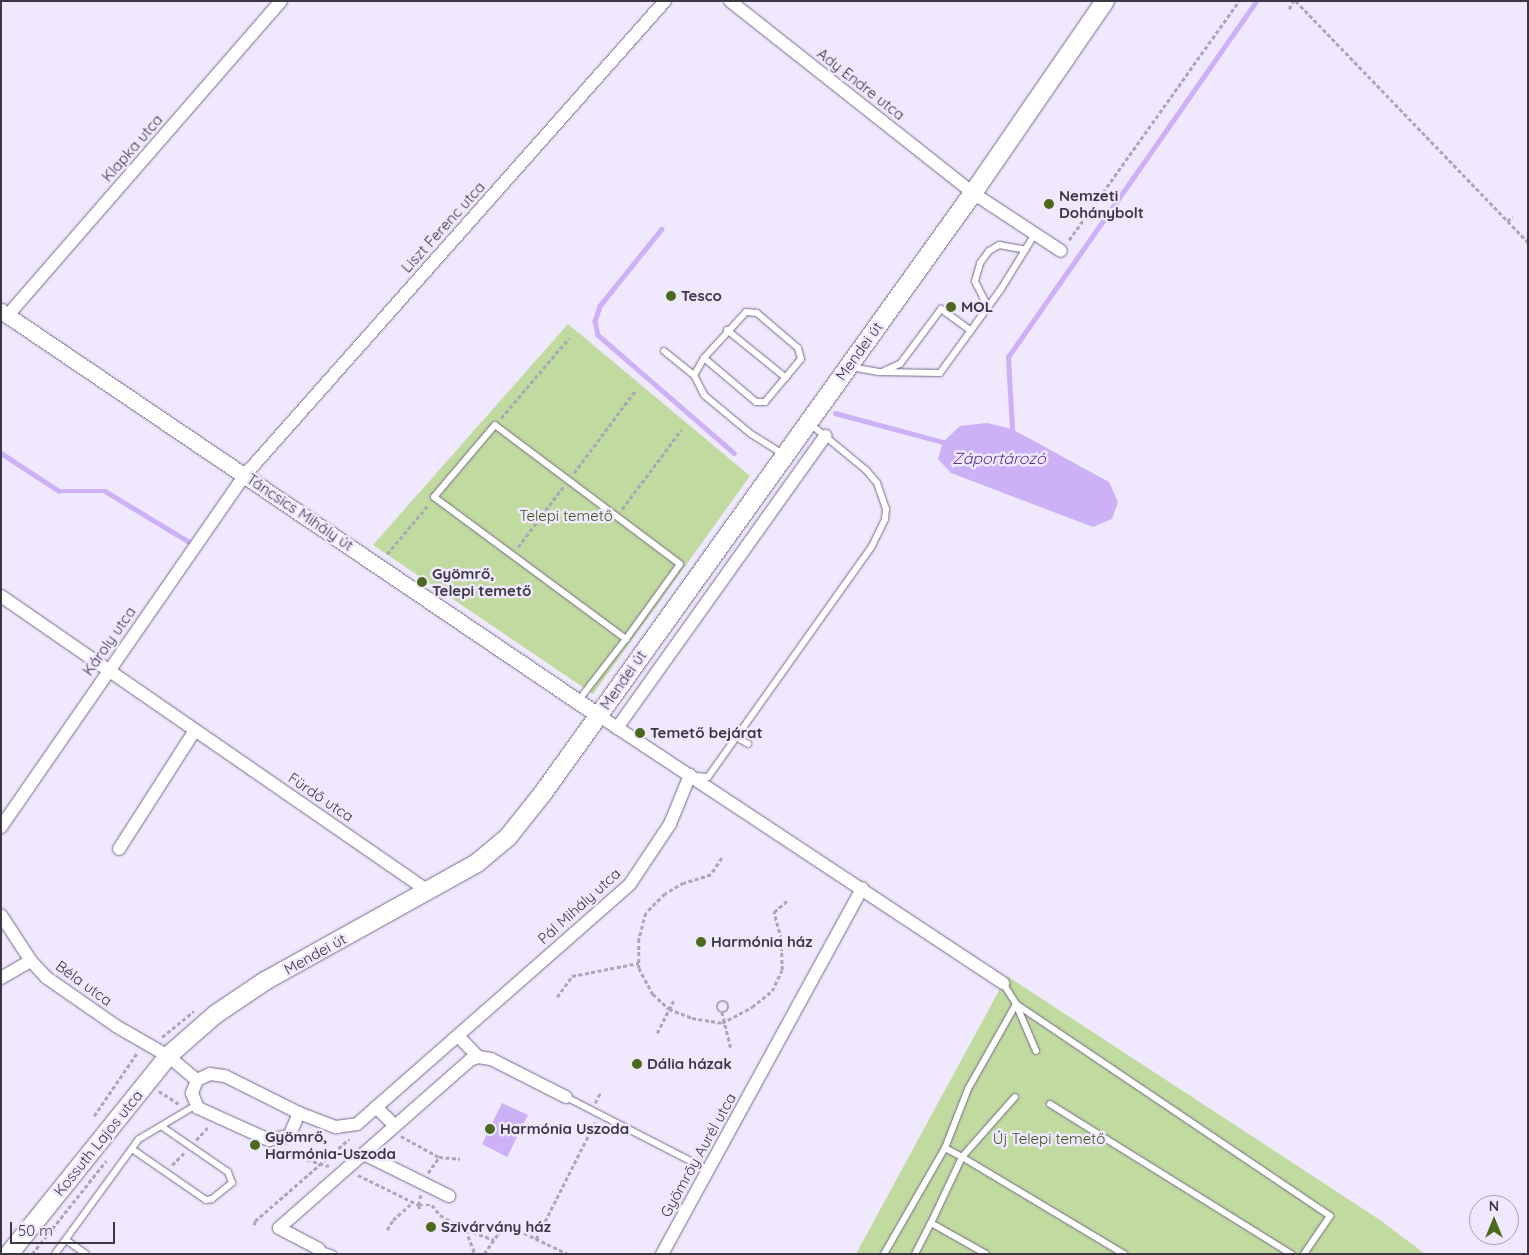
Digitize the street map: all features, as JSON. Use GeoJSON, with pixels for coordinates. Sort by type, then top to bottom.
{"type":"FeatureCollection","features":[{"type":"Feature","properties":{"kind":"main road","name":"Mendei út"},"geometry":{"type":"LineString","coordinates":[[168,1056],[216,1014],[265,981],[476,863],[508,837],[598,716],[847,366],[973,193],[1105,1]]}},
{"type":"Feature","properties":{"kind":"main road","name":"Kossuth Lajos utca"},"geometry":{"type":"LineString","coordinates":[[9,1254],[168,1056]]}},
{"type":"Feature","properties":{"kind":"street","name":"Klapka utca"},"geometry":{"type":"LineString","coordinates":[[4,313],[281,1]]}},
{"type":"Feature","properties":{"kind":"street","name":"Liszt Ferenc utca"},"geometry":{"type":"LineString","coordinates":[[245,475],[665,1]]}},
{"type":"Feature","properties":{"kind":"street","name":"Ady Endre utca"},"geometry":{"type":"LineString","coordinates":[[730,1],[973,193]]}},
{"type":"Feature","properties":{"kind":"street"},"geometry":{"type":"LineString","coordinates":[[973,193],[1061,251]]}},
{"type":"Feature","properties":{"kind":"street","name":"Táncsics Mihály út"},"geometry":{"type":"LineString","coordinates":[[4,313],[598,716]]}},
{"type":"Feature","properties":{"kind":"street","name":"Mendei út"},"geometry":{"type":"LineString","coordinates":[[617,728],[825,436]]}},
{"type":"Feature","properties":{"kind":"street","name":"Károly utca"},"geometry":{"type":"LineString","coordinates":[[1,827],[107,670],[245,475]]}},
{"type":"Feature","properties":{"kind":"street","name":"Fürdő utca"},"geometry":{"type":"LineString","coordinates":[[1,596],[428,891]]}},
{"type":"Feature","properties":{"kind":"street"},"geometry":{"type":"LineString","coordinates":[[598,716],[862,888],[1003,983]]}},
{"type":"Feature","properties":{"kind":"street"},"geometry":{"type":"LineString","coordinates":[[119,849],[194,730]]}},
{"type":"Feature","properties":{"kind":"street","name":"Pál Mihály utca"},"geometry":{"type":"LineString","coordinates":[[299,1113],[336,1127],[351,1127],[376,1107],[630,884],[670,824],[690,775]]}},
{"type":"Feature","properties":{"kind":"street","name":"Gyömrőy Aurél utca"},"geometry":{"type":"LineString","coordinates":[[662,1254],[862,888]]}},
{"type":"Feature","properties":{"kind":"street","name":"Béla utca"},"geometry":{"type":"LineString","coordinates":[[1,915],[31,960],[47,978],[168,1056],[197,1080]]}},
{"type":"Feature","properties":{"kind":"street"},"geometry":{"type":"LineString","coordinates":[[1,978],[31,960]]}},
{"type":"Feature","properties":{"kind":"street"},"geometry":{"type":"LineString","coordinates":[[458,1036],[478,1057]]}},
{"type":"Feature","properties":{"kind":"street"},"geometry":{"type":"LineString","coordinates":[[319,1249],[280,1228],[470,1060],[478,1057],[491,1059],[566,1097]]}},
{"type":"Feature","properties":{"kind":"street"},"geometry":{"type":"LineString","coordinates":[[210,1074],[225,1076],[299,1113],[289,1136],[269,1140],[196,1105],[192,1093],[197,1080],[210,1074]]}},
{"type":"Feature","properties":{"kind":"street"},"geometry":{"type":"LineString","coordinates":[[376,1107],[393,1128]]}},
{"type":"Feature","properties":{"kind":"street"},"geometry":{"type":"LineString","coordinates":[[364,1154],[449,1196]]}},
{"type":"Feature","properties":{"kind":"lane"},"geometry":{"type":"LineString","coordinates":[[847,366],[878,372],[938,375],[988,307],[1035,234]]}},
{"type":"Feature","properties":{"kind":"lane"},"geometry":{"type":"LineString","coordinates":[[988,307],[974,281],[980,264],[989,251],[999,245],[1026,250]]}},
{"type":"Feature","properties":{"kind":"lane"},"geometry":{"type":"LineString","coordinates":[[878,372],[900,364],[940,309],[971,331]]}},
{"type":"Feature","properties":{"kind":"lane"},"geometry":{"type":"LineString","coordinates":[[694,375],[704,358],[727,330],[740,315],[746,312],[757,313],[801,353],[801,359],[765,402],[756,402],[704,358]]}},
{"type":"Feature","properties":{"kind":"lane"},"geometry":{"type":"LineString","coordinates":[[727,330],[786,378]]}},
{"type":"Feature","properties":{"kind":"lane"},"geometry":{"type":"LineString","coordinates":[[664,351],[694,375],[704,395],[750,434],[784,454]]}},
{"type":"Feature","properties":{"kind":"lane"},"geometry":{"type":"LineString","coordinates":[[690,775],[708,778],[872,546],[885,519],[885,502],[877,483],[808,422]]}},
{"type":"Feature","properties":{"kind":"lane"},"geometry":{"type":"LineString","coordinates":[[578,702],[626,639],[680,564],[495,425],[434,497],[626,639]]}},
{"type":"Feature","properties":{"kind":"lane"},"geometry":{"type":"LineString","coordinates":[[736,737],[748,744]]}},
{"type":"Feature","properties":{"kind":"lane"},"geometry":{"type":"LineString","coordinates":[[1003,983],[1016,1004],[1036,1051]]}},
{"type":"Feature","properties":{"kind":"lane"},"geometry":{"type":"LineString","coordinates":[[884,1254],[945,1148],[968,1089],[1016,1004]]}},
{"type":"Feature","properties":{"kind":"lane"},"geometry":{"type":"LineString","coordinates":[[1016,1004],[1330,1216],[1304,1254]]}},
{"type":"Feature","properties":{"kind":"lane"},"geometry":{"type":"LineString","coordinates":[[566,1097],[708,1170]]}},
{"type":"Feature","properties":{"kind":"lane"},"geometry":{"type":"LineString","coordinates":[[915,1254],[962,1157],[1015,1097]]}},
{"type":"Feature","properties":{"kind":"lane"},"geometry":{"type":"LineString","coordinates":[[1050,1104],[1291,1254]]}},
{"type":"Feature","properties":{"kind":"lane"},"geometry":{"type":"LineString","coordinates":[[55,1254],[139,1139],[196,1105]]}},
{"type":"Feature","properties":{"kind":"lane"},"geometry":{"type":"LineString","coordinates":[[132,1149],[206,1200],[212,1199],[232,1182],[228,1172],[161,1126]]}},
{"type":"Feature","properties":{"kind":"lane"},"geometry":{"type":"LineString","coordinates":[[945,1148],[1124,1254]]}},
{"type":"Feature","properties":{"kind":"lane"},"geometry":{"type":"LineString","coordinates":[[931,1223],[986,1254]]}},
{"type":"Feature","properties":{"kind":"lane"},"geometry":{"type":"LineString","coordinates":[[66,1240],[86,1254]]}},
{"type":"Feature","properties":{"kind":"lane"},"geometry":{"type":"LineString","coordinates":[[319,1249],[333,1254]]}},
{"type":"Feature","properties":{"kind":"path"},"geometry":{"type":"LineString","coordinates":[[1061,251],[1239,1]]}},
{"type":"Feature","properties":{"kind":"path"},"geometry":{"type":"LineString","coordinates":[[1289,9],[1294,1],[1528,242]]}},
{"type":"Feature","properties":{"kind":"path"},"geometry":{"type":"LineString","coordinates":[[1507,221],[1513,216]]}},
{"type":"Feature","properties":{"kind":"path"},"geometry":{"type":"LineString","coordinates":[[495,425],[569,338]]}},
{"type":"Feature","properties":{"kind":"path"},"geometry":{"type":"LineString","coordinates":[[617,516],[681,430]]}},
{"type":"Feature","properties":{"kind":"path"},"geometry":{"type":"LineString","coordinates":[[387,554],[434,497]]}},
{"type":"Feature","properties":{"kind":"path"},"geometry":{"type":"LineString","coordinates":[[722,858],[711,875],[672,890],[646,913],[639,939],[639,963],[653,994],[669,1009],[692,1018],[722,1023],[752,1007],[772,991],[782,970],[781,939],[774,912],[788,900]]}},
{"type":"Feature","properties":{"kind":"path"},"geometry":{"type":"LineString","coordinates":[[557,997],[572,976],[639,963]]}},
{"type":"Feature","properties":{"kind":"path"},"geometry":{"type":"LineString","coordinates":[[657,1032],[673,1001]]}},
{"type":"Feature","properties":{"kind":"path"},"geometry":{"type":"LineString","coordinates":[[722,1012],[727,1012],[729,1008],[723,1001],[717,1007],[722,1012],[722,1023],[730,1048]]}},
{"type":"Feature","properties":{"kind":"path"},"geometry":{"type":"LineString","coordinates":[[94,1116],[141,1048]]}},
{"type":"Feature","properties":{"kind":"path"},"geometry":{"type":"LineString","coordinates":[[154,1087],[180,1105]]}},
{"type":"Feature","properties":{"kind":"path"},"geometry":{"type":"LineString","coordinates":[[536,1238],[599,1114]]}},
{"type":"Feature","properties":{"kind":"path"},"geometry":{"type":"LineString","coordinates":[[393,1128],[439,1156]]}},
{"type":"Feature","properties":{"kind":"path"},"geometry":{"type":"LineString","coordinates":[[254,1225],[255,1221],[319,1164]]}},
{"type":"Feature","properties":{"kind":"path"},"geometry":{"type":"LineString","coordinates":[[347,1169],[419,1205],[432,1205],[440,1215],[466,1230],[494,1240]]}},
{"type":"Feature","properties":{"kind":"path"},"geometry":{"type":"LineString","coordinates":[[388,1230],[393,1220],[414,1202]]}},
{"type":"Feature","properties":{"kind":"path"},"geometry":{"type":"LineString","coordinates":[[419,1205],[420,1210]]}},
{"type":"Feature","properties":{"kind":"path"},"geometry":{"type":"LineString","coordinates":[[484,1254],[494,1240],[509,1226]]}},
{"type":"Feature","properties":{"kind":"path"},"geometry":{"type":"LineString","coordinates":[[466,1230],[475,1254]]}},
{"type":"Feature","properties":{"kind":"path"},"geometry":{"type":"LineString","coordinates":[[524,1233],[568,1254]]}},
{"type":"Feature","properties":{"kind":"green space","name":"Telepi temető"},"geometry":{"type":"Polygon","coordinates":[[[568,324],[750,476],[593,694],[373,545],[568,324]]]}},
{"type":"Feature","properties":{"kind":"green space","name":"Új Telepi temető"},"geometry":{"type":"Polygon","coordinates":[[[1007,976],[1380,1220],[1425,1254],[856,1254],[1007,976]]]}},
{"type":"Feature","properties":{"kind":"water","name":"Záportározó"},"geometry":{"type":"Polygon","coordinates":[[[987,423],[1012,429],[1109,482],[1118,502],[1112,519],[1093,527],[951,473],[938,459],[943,442],[960,426],[987,423]]]}},
{"type":"Feature","properties":{"kind":"water"},"geometry":{"type":"Polygon","coordinates":[[[502,1103],[528,1115],[507,1157],[482,1144],[502,1103]]]}},
{"type":"Feature","properties":{"kind":"waterway"},"geometry":{"type":"LineString","coordinates":[[1012,429],[1008,357],[1256,1]]}},
{"type":"Feature","properties":{"kind":"waterway"},"geometry":{"type":"LineString","coordinates":[[662,229],[600,306],[595,321],[598,335],[734,453]]}},
{"type":"Feature","properties":{"kind":"waterway"},"geometry":{"type":"LineString","coordinates":[[835,413],[943,442]]}},
{"type":"Feature","properties":{"kind":"waterway"},"geometry":{"type":"LineString","coordinates":[[1,453],[59,491],[105,491],[188,541]]}},
{"type":"Feature","properties":{"kind":"place","name":"Nemzeti Dohánybolt"},"geometry":{"type":"Point","coordinates":[1049,204]}},
{"type":"Feature","properties":{"kind":"place","name":"Tesco"},"geometry":{"type":"Point","coordinates":[671,296]}},
{"type":"Feature","properties":{"kind":"place","name":"MOL"},"geometry":{"type":"Point","coordinates":[951,307]}},
{"type":"Feature","properties":{"kind":"place","name":"Gyömrő, Telepi temető"},"geometry":{"type":"Point","coordinates":[422,582]}},
{"type":"Feature","properties":{"kind":"place","name":"Temető bejárat"},"geometry":{"type":"Point","coordinates":[640,733]}},
{"type":"Feature","properties":{"kind":"place","name":"Harmónia ház"},"geometry":{"type":"Point","coordinates":[701,942]}},
{"type":"Feature","properties":{"kind":"place","name":"Dália házak"},"geometry":{"type":"Point","coordinates":[637,1064]}},
{"type":"Feature","properties":{"kind":"place","name":"Harmónia Uszoda"},"geometry":{"type":"Point","coordinates":[490,1129]}},
{"type":"Feature","properties":{"kind":"place","name":"Gyömrő, Harmónia-Uszoda"},"geometry":{"type":"Point","coordinates":[255,1145]}},
{"type":"Feature","properties":{"kind":"place","name":"Szivárvány ház"},"geometry":{"type":"Point","coordinates":[431,1227]}}]}
